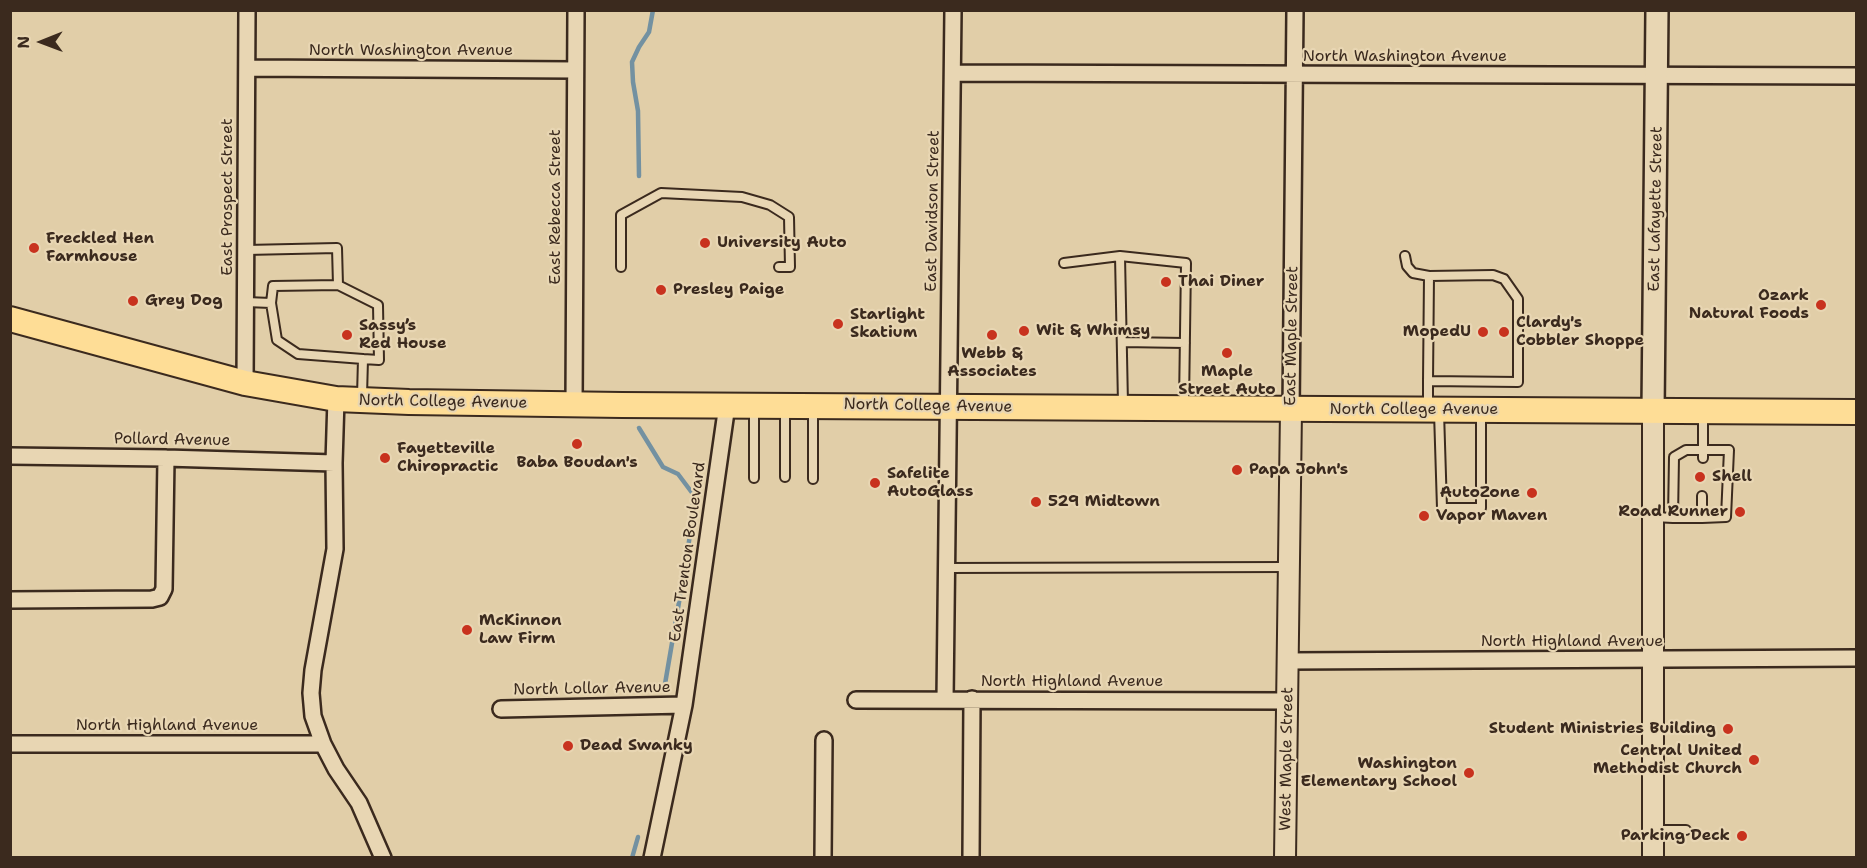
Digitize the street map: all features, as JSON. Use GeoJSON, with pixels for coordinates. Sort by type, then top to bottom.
{"type":"FeatureCollection","features":[{"type":"Feature","properties":{"kind":"main road","name":"East Lafayette Street"},"geometry":{"type":"LineString","coordinates":[[1653,411],[1657,10]]}},
{"type":"Feature","properties":{"kind":"main road","name":"North College Avenue"},"geometry":{"type":"LineString","coordinates":[[10,319],[245,383],[336,399],[574,404],[1857,412]]}},
{"type":"Feature","properties":{"kind":"street","name":"East Prospect Street"},"geometry":{"type":"LineString","coordinates":[[245,383],[247,10]]}},
{"type":"Feature","properties":{"kind":"street","name":"East Rebecca Street"},"geometry":{"type":"LineString","coordinates":[[574,404],[576,10]]}},
{"type":"Feature","properties":{"kind":"street","name":"East Davidson Street"},"geometry":{"type":"LineString","coordinates":[[945,699],[953,10]]}},
{"type":"Feature","properties":{"kind":"street","name":"East Maple Street"},"geometry":{"type":"LineString","coordinates":[[1288,661],[1295,10]]}},
{"type":"Feature","properties":{"kind":"street","name":"North Washington Avenue"},"geometry":{"type":"LineString","coordinates":[[247,68],[575,70]]}},
{"type":"Feature","properties":{"kind":"street","name":"North Washington Avenue"},"geometry":{"type":"LineString","coordinates":[[953,73],[1857,76]]}},
{"type":"Feature","properties":{"kind":"street"},"geometry":{"type":"LineString","coordinates":[[336,399],[335,549],[313,670],[311,693],[313,716],[323,744],[336,769],[359,803],[383,858]]}},
{"type":"Feature","properties":{"kind":"street","name":"East Trenton Boulevard"},"geometry":{"type":"LineString","coordinates":[[652,858],[684,705],[727,405]]}},
{"type":"Feature","properties":{"kind":"street","name":"East Lafayette Street"},"geometry":{"type":"LineString","coordinates":[[1653,411],[1653,858]]}},
{"type":"Feature","properties":{"kind":"street","name":"Pollard Avenue"},"geometry":{"type":"LineString","coordinates":[[10,456],[334,463]]}},
{"type":"Feature","properties":{"kind":"street"},"geometry":{"type":"LineString","coordinates":[[10,600],[152,599],[160,597],[164,589],[166,458]]}},
{"type":"Feature","properties":{"kind":"street","name":"North Highland Avenue"},"geometry":{"type":"LineString","coordinates":[[1288,661],[1857,658]]}},
{"type":"Feature","properties":{"kind":"street","name":"West Maple Street"},"geometry":{"type":"LineString","coordinates":[[1285,858],[1288,661]]}},
{"type":"Feature","properties":{"kind":"street"},"geometry":{"type":"LineString","coordinates":[[971,858],[972,699]]}},
{"type":"Feature","properties":{"kind":"street","name":"North Highland Avenue"},"geometry":{"type":"LineString","coordinates":[[856,700],[1288,700]]}},
{"type":"Feature","properties":{"kind":"street","name":"North Lollar Avenue"},"geometry":{"type":"LineString","coordinates":[[501,709],[684,705]]}},
{"type":"Feature","properties":{"kind":"street"},"geometry":{"type":"LineString","coordinates":[[823,858],[824,740]]}},
{"type":"Feature","properties":{"kind":"street","name":"North Highland Avenue"},"geometry":{"type":"LineString","coordinates":[[10,744],[323,744]]}},
{"type":"Feature","properties":{"kind":"lane"},"geometry":{"type":"LineString","coordinates":[[621,267],[621,214],[661,193],[742,196],[770,205],[789,217],[790,267],[779,267]]}},
{"type":"Feature","properties":{"kind":"lane"},"geometry":{"type":"LineString","coordinates":[[246,250],[337,248],[338,285]]}},
{"type":"Feature","properties":{"kind":"lane"},"geometry":{"type":"LineString","coordinates":[[1120,256],[1123,408]]}},
{"type":"Feature","properties":{"kind":"lane"},"geometry":{"type":"LineString","coordinates":[[1064,263],[1120,256],[1186,263],[1184,409]]}},
{"type":"Feature","properties":{"kind":"lane"},"geometry":{"type":"LineString","coordinates":[[1405,256],[1407,266],[1413,273],[1429,276],[1493,275],[1504,279],[1518,299],[1518,382],[1428,381]]}},
{"type":"Feature","properties":{"kind":"lane"},"geometry":{"type":"LineString","coordinates":[[1429,276],[1428,381],[1434,410],[1442,508],[1481,508],[1481,410]]}},
{"type":"Feature","properties":{"kind":"lane"},"geometry":{"type":"LineString","coordinates":[[338,285],[378,305],[379,360],[298,354],[277,340],[271,303],[273,286],[338,285]]}},
{"type":"Feature","properties":{"kind":"lane"},"geometry":{"type":"LineString","coordinates":[[246,302],[271,303]]}},
{"type":"Feature","properties":{"kind":"lane"},"geometry":{"type":"LineString","coordinates":[[1122,342],[1185,343]]}},
{"type":"Feature","properties":{"kind":"lane"},"geometry":{"type":"LineString","coordinates":[[362,400],[363,359]]}},
{"type":"Feature","properties":{"kind":"lane"},"geometry":{"type":"LineString","coordinates":[[754,405],[754,478]]}},
{"type":"Feature","properties":{"kind":"lane"},"geometry":{"type":"LineString","coordinates":[[785,405],[785,477]]}},
{"type":"Feature","properties":{"kind":"lane"},"geometry":{"type":"LineString","coordinates":[[813,405],[813,478]]}},
{"type":"Feature","properties":{"kind":"lane"},"geometry":{"type":"LineString","coordinates":[[1703,411],[1703,454]]}},
{"type":"Feature","properties":{"kind":"lane"},"geometry":{"type":"LineString","coordinates":[[1653,517],[1673,518],[1726,517],[1729,450],[1703,454],[1686,450],[1674,457],[1673,518]]}},
{"type":"Feature","properties":{"kind":"lane"},"geometry":{"type":"LineString","coordinates":[[1701,518],[1702,496]]}},
{"type":"Feature","properties":{"kind":"lane"},"geometry":{"type":"LineString","coordinates":[[946,567],[1289,567]]}},
{"type":"Feature","properties":{"kind":"lane"},"geometry":{"type":"LineString","coordinates":[[1653,830],[1686,830]]}},
{"type":"Feature","properties":{"kind":"waterway"},"geometry":{"type":"LineString","coordinates":[[639,176],[638,111],[632,62],[649,32],[653,10]]}},
{"type":"Feature","properties":{"kind":"waterway"},"geometry":{"type":"LineString","coordinates":[[639,428],[663,467],[678,474],[693,494],[693,515],[686,561]]}},
{"type":"Feature","properties":{"kind":"waterway"},"geometry":{"type":"LineString","coordinates":[[665,684],[684,573]]}},
{"type":"Feature","properties":{"kind":"waterway"},"geometry":{"type":"LineString","coordinates":[[632,858],[638,837]]}},
{"type":"Feature","properties":{"kind":"place","name":"University Auto"},"geometry":{"type":"Point","coordinates":[705,243]}},
{"type":"Feature","properties":{"kind":"place","name":"Freckled Hen Farmhouse"},"geometry":{"type":"Point","coordinates":[34,248]}},
{"type":"Feature","properties":{"kind":"place","name":"Thai Diner"},"geometry":{"type":"Point","coordinates":[1166,282]}},
{"type":"Feature","properties":{"kind":"place","name":"Presley Paige"},"geometry":{"type":"Point","coordinates":[661,290]}},
{"type":"Feature","properties":{"kind":"place","name":"Grey Dog"},"geometry":{"type":"Point","coordinates":[133,301]}},
{"type":"Feature","properties":{"kind":"place","name":"Ozark Natural Foods"},"geometry":{"type":"Point","coordinates":[1821,305]}},
{"type":"Feature","properties":{"kind":"place","name":"Starlight Skatium"},"geometry":{"type":"Point","coordinates":[838,324]}},
{"type":"Feature","properties":{"kind":"place","name":"Wit & Whimsy"},"geometry":{"type":"Point","coordinates":[1024,331]}},
{"type":"Feature","properties":{"kind":"place","name":"MopedU"},"geometry":{"type":"Point","coordinates":[1483,332]}},
{"type":"Feature","properties":{"kind":"place","name":"Clardy's Cobbler Shoppe"},"geometry":{"type":"Point","coordinates":[1504,332]}},
{"type":"Feature","properties":{"kind":"place","name":"Sassy’s Red House"},"geometry":{"type":"Point","coordinates":[347,335]}},
{"type":"Feature","properties":{"kind":"place","name":"Webb & Associates"},"geometry":{"type":"Point","coordinates":[992,335]}},
{"type":"Feature","properties":{"kind":"place","name":"Maple Street Auto"},"geometry":{"type":"Point","coordinates":[1227,353]}},
{"type":"Feature","properties":{"kind":"place","name":"Baba Boudan's"},"geometry":{"type":"Point","coordinates":[577,444]}},
{"type":"Feature","properties":{"kind":"place","name":"Fayetteville Chiropractic"},"geometry":{"type":"Point","coordinates":[385,458]}},
{"type":"Feature","properties":{"kind":"place","name":"Papa John's"},"geometry":{"type":"Point","coordinates":[1237,470]}},
{"type":"Feature","properties":{"kind":"place","name":"Shell"},"geometry":{"type":"Point","coordinates":[1700,477]}},
{"type":"Feature","properties":{"kind":"place","name":"Safelite AutoGlass"},"geometry":{"type":"Point","coordinates":[875,483]}},
{"type":"Feature","properties":{"kind":"place","name":"AutoZone"},"geometry":{"type":"Point","coordinates":[1532,493]}},
{"type":"Feature","properties":{"kind":"place","name":"529 Midtown"},"geometry":{"type":"Point","coordinates":[1036,502]}},
{"type":"Feature","properties":{"kind":"place","name":"Road Runner"},"geometry":{"type":"Point","coordinates":[1740,512]}},
{"type":"Feature","properties":{"kind":"place","name":"Vapor Maven"},"geometry":{"type":"Point","coordinates":[1424,516]}},
{"type":"Feature","properties":{"kind":"place","name":"McKinnon Law Firm"},"geometry":{"type":"Point","coordinates":[467,630]}},
{"type":"Feature","properties":{"kind":"place","name":"Student Ministries Building"},"geometry":{"type":"Point","coordinates":[1728,729]}},
{"type":"Feature","properties":{"kind":"place","name":"Dead Swanky"},"geometry":{"type":"Point","coordinates":[568,746]}},
{"type":"Feature","properties":{"kind":"place","name":"Central United Methodist Church"},"geometry":{"type":"Point","coordinates":[1754,760]}},
{"type":"Feature","properties":{"kind":"place","name":"Washington Elementary School"},"geometry":{"type":"Point","coordinates":[1469,773]}},
{"type":"Feature","properties":{"kind":"place","name":"Parking Deck"},"geometry":{"type":"Point","coordinates":[1742,836]}}]}
